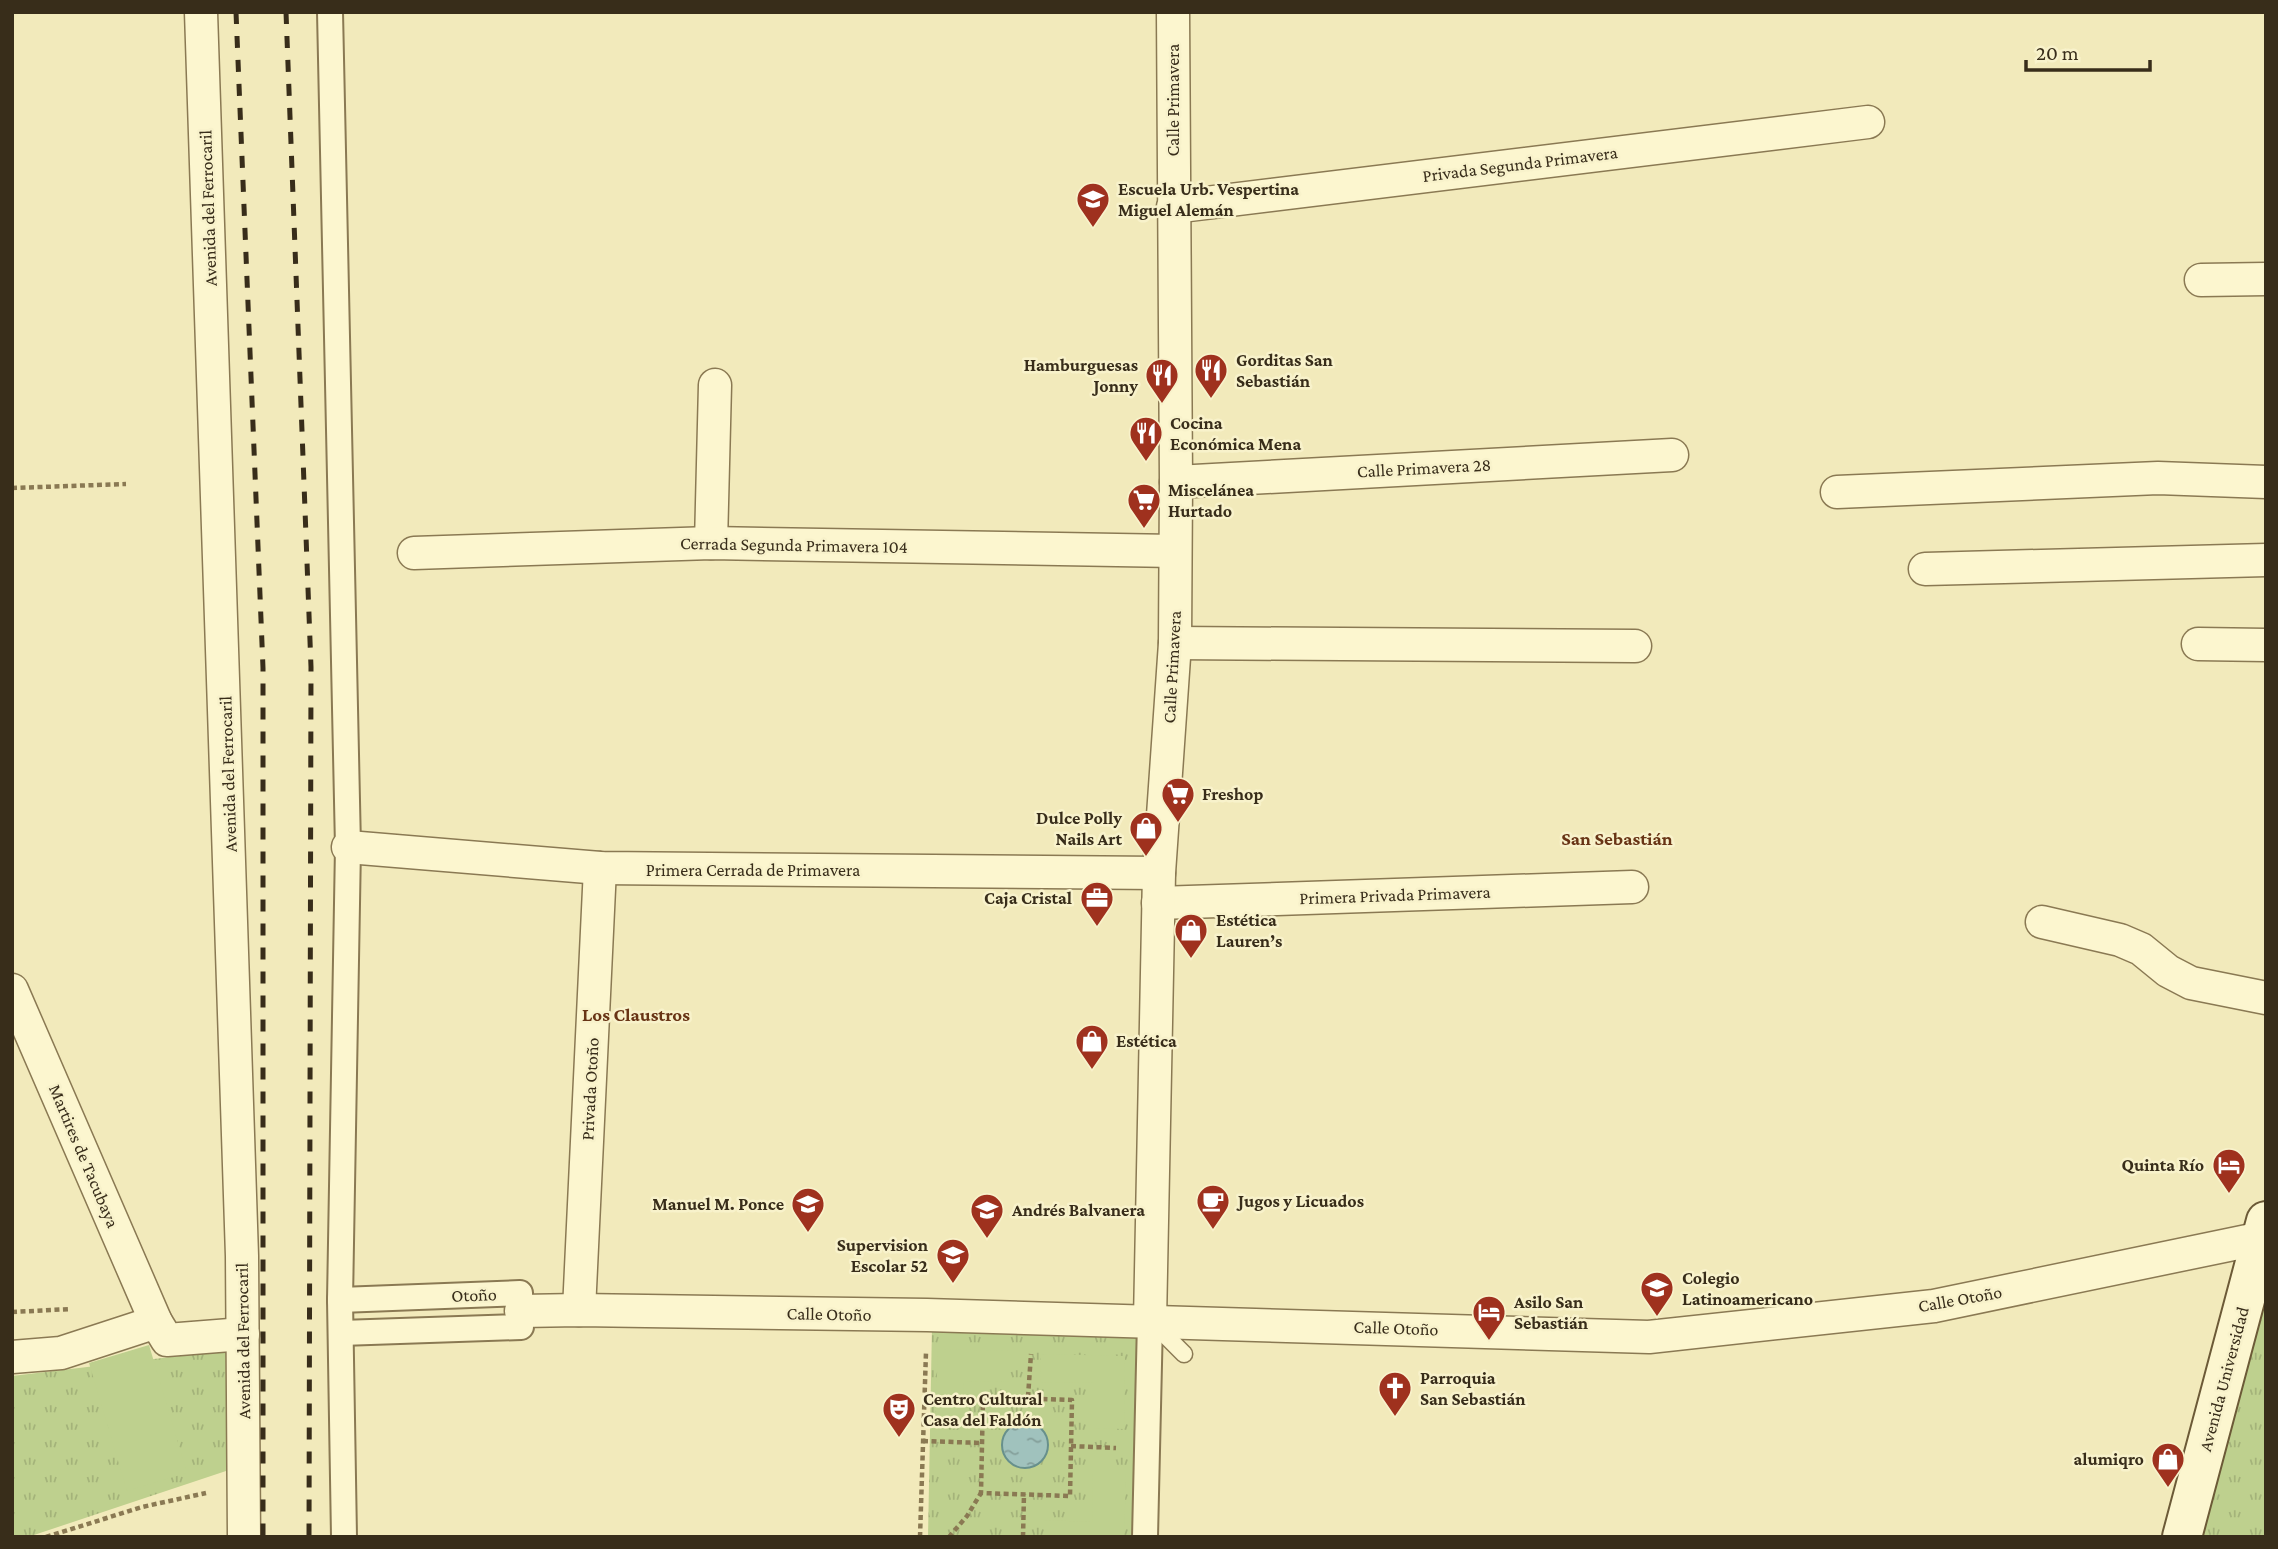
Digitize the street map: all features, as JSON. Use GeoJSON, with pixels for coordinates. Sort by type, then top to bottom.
{"type":"FeatureCollection","features":[{"type":"Feature","properties":{"kind":"main road","name":"Avenida Universidad"},"geometry":{"type":"LineString","coordinates":[[2182,1537],[2264,1230]]}},
{"type":"Feature","properties":{"kind":"street","name":"Avenida del Ferrocaril"},"geometry":{"type":"LineString","coordinates":[[201,12],[231,878],[243,1334],[244,1537]]}},
{"type":"Feature","properties":{"kind":"street"},"geometry":{"type":"LineString","coordinates":[[330,12],[348,847],[340,1300],[344,1537]]}},
{"type":"Feature","properties":{"kind":"street","name":"Calle Primavera"},"geometry":{"type":"LineString","coordinates":[[1150,1321],[1158,888],[1175,643],[1173,12]]}},
{"type":"Feature","properties":{"kind":"street","name":"Privada Segunda Primavera"},"geometry":{"type":"LineString","coordinates":[[1173,207],[1868,122]]}},
{"type":"Feature","properties":{"kind":"street"},"geometry":{"type":"LineString","coordinates":[[2201,280],[2266,279]]}},
{"type":"Feature","properties":{"kind":"street"},"geometry":{"type":"LineString","coordinates":[[711,543],[715,385]]}},
{"type":"Feature","properties":{"kind":"street","name":"Calle Primavera 28"},"geometry":{"type":"LineString","coordinates":[[1176,482],[1672,456]]}},
{"type":"Feature","properties":{"kind":"street"},"geometry":{"type":"LineString","coordinates":[[1837,492],[2158,478],[2266,482]]}},
{"type":"Feature","properties":{"kind":"street","name":"Cerrada Segunda Primavera 104"},"geometry":{"type":"LineString","coordinates":[[414,553],[711,543],[1175,551]]}},
{"type":"Feature","properties":{"kind":"street"},"geometry":{"type":"LineString","coordinates":[[1925,569],[2266,560]]}},
{"type":"Feature","properties":{"kind":"street"},"geometry":{"type":"LineString","coordinates":[[1175,643],[1635,646]]}},
{"type":"Feature","properties":{"kind":"street"},"geometry":{"type":"LineString","coordinates":[[2198,643],[2266,645]]}},
{"type":"Feature","properties":{"kind":"street","name":"Primera Cerrada de Primavera"},"geometry":{"type":"LineString","coordinates":[[348,847],[600,868],[1158,888]]}},
{"type":"Feature","properties":{"kind":"street","name":"Privada Otoño"},"geometry":{"type":"LineString","coordinates":[[579,1310],[600,868]]}},
{"type":"Feature","properties":{"kind":"street","name":"Primera Privada Primavera"},"geometry":{"type":"LineString","coordinates":[[1158,888],[1632,887]]}},
{"type":"Feature","properties":{"kind":"street"},"geometry":{"type":"LineString","coordinates":[[2042,922],[2120,940],[2141,949],[2168,971],[2191,983],[2266,998]]}},
{"type":"Feature","properties":{"kind":"street","name":"Martires de Tacubaya"},"geometry":{"type":"LineString","coordinates":[[12,989],[156,1322]]}},
{"type":"Feature","properties":{"kind":"street","name":"Calle Otoño"},"geometry":{"type":"LineString","coordinates":[[521,1311],[927,1315],[1648,1337],[1934,1306],[2264,1230]]}},
{"type":"Feature","properties":{"kind":"street","name":"Otoño"},"geometry":{"type":"LineString","coordinates":[[340,1300],[520,1293],[521,1311],[521,1327],[341,1334]]}},
{"type":"Feature","properties":{"kind":"street"},"geometry":{"type":"LineString","coordinates":[[1145,1537],[1150,1321]]}},
{"type":"Feature","properties":{"kind":"street"},"geometry":{"type":"LineString","coordinates":[[12,1357],[61,1353],[156,1322],[167,1340],[243,1334]]}},
{"type":"Feature","properties":{"kind":"lane"},"geometry":{"type":"LineString","coordinates":[[1150,1321],[1184,1354]]}},
{"type":"Feature","properties":{"kind":"path"},"geometry":{"type":"LineString","coordinates":[[12,488],[126,484]]}},
{"type":"Feature","properties":{"kind":"path"},"geometry":{"type":"LineString","coordinates":[[920,1537],[927,1315]]}},
{"type":"Feature","properties":{"kind":"path"},"geometry":{"type":"LineString","coordinates":[[1028,1397],[1030,1367]]}},
{"type":"Feature","properties":{"kind":"path"},"geometry":{"type":"LineString","coordinates":[[949,1537],[967,1516],[981,1493],[983,1397],[1072,1399],[1070,1496],[981,1493]]}},
{"type":"Feature","properties":{"kind":"path"},"geometry":{"type":"LineString","coordinates":[[923,1441],[982,1443]]}},
{"type":"Feature","properties":{"kind":"path"},"geometry":{"type":"LineString","coordinates":[[1071,1446],[1102,1448]]}},
{"type":"Feature","properties":{"kind":"path"},"geometry":{"type":"LineString","coordinates":[[46,1537],[142,1507],[244,1485]]}},
{"type":"Feature","properties":{"kind":"path"},"geometry":{"type":"LineString","coordinates":[[1023,1537],[1024,1494]]}},
{"type":"Feature","properties":{"kind":"green space"},"geometry":{"type":"Polygon","coordinates":[[[2266,1283],[2266,1537],[2182,1537],[2266,1283]]]}},
{"type":"Feature","properties":{"kind":"green space"},"geometry":{"type":"Polygon","coordinates":[[[932,1326],[1145,1331],[1140,1537],[928,1537],[932,1326]]]}},
{"type":"Feature","properties":{"kind":"green space"},"geometry":{"type":"Polygon","coordinates":[[[149,1345],[187,1473],[127,1491],[89,1363],[149,1345]]]}},
{"type":"Feature","properties":{"kind":"green space"},"geometry":{"type":"Polygon","coordinates":[[[938,1349],[1009,1351],[1009,1382],[964,1381],[962,1428],[935,1426],[938,1349]]]}},
{"type":"Feature","properties":{"kind":"green space"},"geometry":{"type":"Polygon","coordinates":[[[229,1350],[226,1471],[28,1537],[12,1537],[12,1376],[229,1350]]]}},
{"type":"Feature","properties":{"kind":"green space"},"geometry":{"type":"Polygon","coordinates":[[[1041,1354],[1125,1356],[1124,1429],[1094,1428],[1094,1383],[1040,1382],[1041,1354]]]}},
{"type":"Feature","properties":{"kind":"green space"},"geometry":{"type":"Polygon","coordinates":[[[1093,1474],[1126,1474],[1124,1537],[1044,1537],[1044,1520],[1092,1522],[1093,1474]]]}},
{"type":"Feature","properties":{"kind":"water"},"geometry":{"type":"Polygon","coordinates":[[[1025,1422],[1041,1429],[1048,1445],[1041,1461],[1025,1468],[1009,1461],[1002,1445],[1009,1429],[1025,1422]]]}},
{"type":"Feature","properties":{"kind":"railway"},"geometry":{"type":"LineString","coordinates":[[236,12],[263,668],[263,1537]]}},
{"type":"Feature","properties":{"kind":"railway"},"geometry":{"type":"LineString","coordinates":[[286,12],[311,667],[309,1537]]}},
{"type":"Feature","properties":{"kind":"place","name":"Escuela Urb. Vespertina Miguel Alemán"},"geometry":{"type":"Point","coordinates":[1093,229]}},
{"type":"Feature","properties":{"kind":"place","name":"Gorditas San Sebastián"},"geometry":{"type":"Point","coordinates":[1211,400]}},
{"type":"Feature","properties":{"kind":"place","name":"Hamburguesas Jonny"},"geometry":{"type":"Point","coordinates":[1162,405]}},
{"type":"Feature","properties":{"kind":"place","name":"Cocina Económica Mena"},"geometry":{"type":"Point","coordinates":[1146,463]}},
{"type":"Feature","properties":{"kind":"place","name":"Miscelánea Hurtado"},"geometry":{"type":"Point","coordinates":[1144,530]}},
{"type":"Feature","properties":{"kind":"place","name":"Freshop"},"geometry":{"type":"Point","coordinates":[1178,824]}},
{"type":"Feature","properties":{"kind":"place","name":"Dulce Polly Nails Art"},"geometry":{"type":"Point","coordinates":[1146,858]}},
{"type":"Feature","properties":{"kind":"place","name":"Caja Cristal"},"geometry":{"type":"Point","coordinates":[1097,928]}},
{"type":"Feature","properties":{"kind":"place","name":"Estética Lauren’s"},"geometry":{"type":"Point","coordinates":[1191,960]}},
{"type":"Feature","properties":{"kind":"place","name":"Estética"},"geometry":{"type":"Point","coordinates":[1092,1071]}},
{"type":"Feature","properties":{"kind":"place","name":"Quinta Río"},"geometry":{"type":"Point","coordinates":[2229,1195]}},
{"type":"Feature","properties":{"kind":"place","name":"Jugos y Licuados"},"geometry":{"type":"Point","coordinates":[1213,1231]}},
{"type":"Feature","properties":{"kind":"place","name":"Manuel M. Ponce"},"geometry":{"type":"Point","coordinates":[808,1234]}},
{"type":"Feature","properties":{"kind":"place","name":"Andrés Balvanera"},"geometry":{"type":"Point","coordinates":[987,1240]}},
{"type":"Feature","properties":{"kind":"place","name":"Supervision Escolar 52"},"geometry":{"type":"Point","coordinates":[953,1285]}},
{"type":"Feature","properties":{"kind":"place","name":"Colegio Latinoamericano"},"geometry":{"type":"Point","coordinates":[1657,1318]}},
{"type":"Feature","properties":{"kind":"place","name":"Asilo San Sebastián"},"geometry":{"type":"Point","coordinates":[1489,1342]}},
{"type":"Feature","properties":{"kind":"place","name":"Parroquia San Sebastián"},"geometry":{"type":"Point","coordinates":[1395,1418]}},
{"type":"Feature","properties":{"kind":"place","name":"Centro Cultural Casa del Faldón"},"geometry":{"type":"Point","coordinates":[899,1439]}},
{"type":"Feature","properties":{"kind":"place","name":"alumiqro"},"geometry":{"type":"Point","coordinates":[2168,1489]}},
{"type":"Feature","properties":{"kind":"district","name":"San Sebastián"},"geometry":{"type":"Point","coordinates":[1617,838]}},
{"type":"Feature","properties":{"kind":"district","name":"Los Claustros"},"geometry":{"type":"Point","coordinates":[636,1014]}}]}
